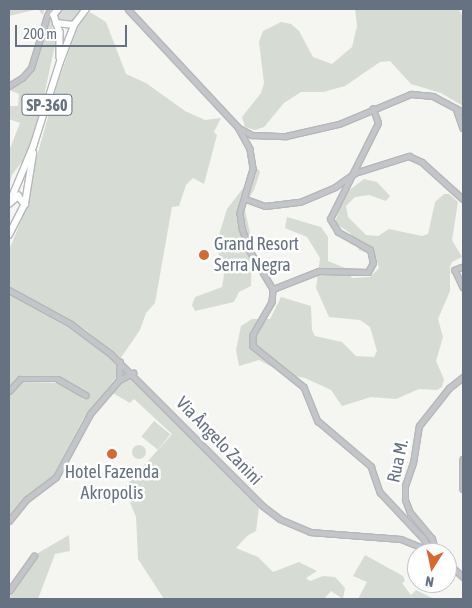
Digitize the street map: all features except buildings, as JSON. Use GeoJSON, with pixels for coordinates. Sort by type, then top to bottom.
{"type":"FeatureCollection","features":[{"type":"Feature","properties":{"kind":"main road","name":"SP-360"},"geometry":{"type":"LineString","coordinates":[[9,205],[33,148],[60,62],[74,25],[86,9]]}},
{"type":"Feature","properties":{"kind":"main road","name":"SP-360"},"geometry":{"type":"LineString","coordinates":[[53,10],[60,32],[60,62]]}},
{"type":"Feature","properties":{"kind":"main road"},"geometry":{"type":"LineString","coordinates":[[56,23],[74,25]]}},
{"type":"Feature","properties":{"kind":"main road","name":"SP-360"},"geometry":{"type":"LineString","coordinates":[[9,235],[25,204],[33,148]]}},
{"type":"Feature","properties":{"kind":"main road","name":"SP-360"},"geometry":{"type":"LineString","coordinates":[[9,205],[18,196],[25,204]]}},
{"type":"Feature","properties":{"kind":"street"},"geometry":{"type":"LineString","coordinates":[[127,9],[238,127],[252,135],[286,136],[339,124],[401,97],[421,94],[433,96],[463,112]]}},
{"type":"Feature","properties":{"kind":"street"},"geometry":{"type":"LineString","coordinates":[[9,86],[22,78],[31,68],[53,10]]}},
{"type":"Feature","properties":{"kind":"street"},"geometry":{"type":"LineString","coordinates":[[456,108],[463,128]]}},
{"type":"Feature","properties":{"kind":"street"},"geometry":{"type":"LineString","coordinates":[[273,289],[319,271],[368,272],[373,263],[370,250],[338,232],[330,219],[355,173],[378,123],[373,109]]}},
{"type":"Feature","properties":{"kind":"street"},"geometry":{"type":"LineString","coordinates":[[238,127],[252,156],[253,169],[246,199],[240,213],[242,228],[250,251],[273,289],[272,302],[253,336],[253,346],[304,387],[318,421],[371,466],[380,492],[426,543]]}},
{"type":"Feature","properties":{"kind":"street"},"geometry":{"type":"LineString","coordinates":[[246,199],[265,206],[293,203],[335,186],[355,173],[409,156],[416,158],[463,199]]}},
{"type":"Feature","properties":{"kind":"street"},"geometry":{"type":"LineString","coordinates":[[463,267],[455,270],[463,287]]}},
{"type":"Feature","properties":{"kind":"street","name":"Via Ângelo Zanini"},"geometry":{"type":"LineString","coordinates":[[9,290],[77,328],[120,362],[263,506],[280,519],[316,533],[389,537],[409,543]]}},
{"type":"Feature","properties":{"kind":"street"},"geometry":{"type":"LineString","coordinates":[[118,380],[120,362]]}},
{"type":"Feature","properties":{"kind":"street"},"geometry":{"type":"LineString","coordinates":[[9,521],[26,499],[56,477],[87,419],[118,380],[133,373]]}},
{"type":"Feature","properties":{"kind":"street"},"geometry":{"type":"LineString","coordinates":[[9,391],[20,379],[58,379],[86,395]]}},
{"type":"Feature","properties":{"kind":"street"},"geometry":{"type":"LineString","coordinates":[[461,379],[463,385]]}},
{"type":"Feature","properties":{"kind":"street","name":"Rua M."},"geometry":{"type":"LineString","coordinates":[[433,543],[432,539],[410,513],[405,500],[405,486],[413,463],[419,426],[461,379]]}},
{"type":"Feature","properties":{"kind":"street"},"geometry":{"type":"LineString","coordinates":[[463,459],[463,489]]}},
{"type":"Feature","properties":{"kind":"street"},"geometry":{"type":"LineString","coordinates":[[9,591],[34,556]]}},
{"type":"Feature","properties":{"kind":"shaded area"},"geometry":{"type":"Polygon","coordinates":[[[9,9],[38,9],[9,16],[9,9]]]}},
{"type":"Feature","properties":{"kind":"shaded area"},"geometry":{"type":"Polygon","coordinates":[[[38,9],[44,9],[43,15],[38,9]]]}},
{"type":"Feature","properties":{"kind":"shaded area"},"geometry":{"type":"Polygon","coordinates":[[[63,9],[83,9],[72,23],[59,22],[58,15],[63,9]]]}},
{"type":"Feature","properties":{"kind":"shaded area"},"geometry":{"type":"Polygon","coordinates":[[[355,9],[459,9],[463,17],[463,106],[441,93],[411,84],[390,61],[380,62],[345,86],[323,92],[301,92],[284,103],[264,127],[255,130],[245,127],[242,117],[261,93],[264,83],[259,42],[263,31],[281,22],[291,24],[299,31],[313,57],[332,64],[352,47],[357,26],[355,9]]]}},
{"type":"Feature","properties":{"kind":"shaded area"},"geometry":{"type":"Polygon","coordinates":[[[90,12],[106,22],[126,74],[146,83],[185,111],[205,120],[221,118],[214,132],[217,135],[204,184],[193,178],[186,185],[179,206],[172,207],[155,303],[146,313],[140,330],[120,359],[86,330],[9,287],[9,250],[25,211],[34,166],[59,79],[79,24],[90,12]]]}},
{"type":"Feature","properties":{"kind":"shaded area"},"geometry":{"type":"Polygon","coordinates":[[[51,16],[55,45],[33,147],[12,175],[9,186],[9,151],[20,123],[9,119],[10,106],[18,106],[19,94],[9,90],[33,72],[51,16]]]}},
{"type":"Feature","properties":{"kind":"shaded area"},"geometry":{"type":"Polygon","coordinates":[[[258,169],[260,172],[254,190],[244,206],[252,242],[251,286],[239,292],[234,302],[195,311],[192,305],[195,297],[222,287],[224,275],[217,247],[219,235],[227,209],[244,187],[248,173],[258,169]]]}},
{"type":"Feature","properties":{"kind":"shaded area"},"geometry":{"type":"Polygon","coordinates":[[[364,179],[377,182],[390,196],[386,201],[369,195],[355,197],[346,206],[348,217],[366,235],[378,236],[389,229],[422,236],[428,234],[435,202],[444,194],[449,194],[458,202],[452,240],[462,257],[452,262],[450,267],[450,291],[438,319],[443,337],[436,361],[444,379],[442,387],[437,390],[419,389],[396,399],[371,397],[342,406],[331,390],[305,378],[285,374],[259,360],[239,366],[236,350],[241,326],[252,319],[270,319],[281,297],[311,306],[312,330],[315,336],[342,342],[356,356],[374,357],[377,351],[370,327],[360,320],[329,317],[316,288],[320,258],[307,237],[285,228],[287,217],[321,227],[328,237],[328,261],[345,268],[352,278],[370,277],[379,268],[376,257],[359,250],[350,233],[335,223],[344,194],[364,179]]]}},
{"type":"Feature","properties":{"kind":"shaded area"},"geometry":{"type":"Polygon","coordinates":[[[9,294],[92,341],[117,365],[118,375],[83,419],[54,475],[24,498],[9,517],[9,395],[23,382],[62,383],[84,400],[90,394],[61,377],[19,376],[9,387],[9,294]]]}},
{"type":"Feature","properties":{"kind":"shaded area"},"geometry":{"type":"Polygon","coordinates":[[[131,376],[259,507],[256,531],[247,536],[236,548],[258,557],[273,572],[299,562],[317,571],[306,578],[310,581],[323,576],[335,577],[345,588],[343,599],[331,591],[324,599],[164,599],[138,559],[136,517],[124,488],[172,434],[134,399],[130,403],[111,392],[120,381],[131,376]]]}},
{"type":"Feature","properties":{"kind":"shaded area"},"geometry":{"type":"Polygon","coordinates":[[[154,421],[170,434],[158,450],[141,437],[154,421]]]}},
{"type":"Feature","properties":{"kind":"shaded area"},"geometry":{"type":"Polygon","coordinates":[[[139,445],[144,447],[146,452],[144,457],[139,459],[134,457],[132,452],[134,447],[139,445]]]}},
{"type":"Feature","properties":{"kind":"shaded area"},"geometry":{"type":"Polygon","coordinates":[[[69,535],[70,551],[55,554],[38,599],[9,599],[38,553],[69,535]]]}},
{"type":"Feature","properties":{"kind":"shaded area"},"geometry":{"type":"Polygon","coordinates":[[[365,555],[403,576],[405,581],[402,583],[407,593],[411,595],[413,593],[422,593],[434,599],[358,599],[367,582],[353,576],[365,555]]]}},
{"type":"Feature","properties":{"kind":"place","name":"Grand Resort Serra Negra"},"geometry":{"type":"Point","coordinates":[204,255]}},
{"type":"Feature","properties":{"kind":"place","name":"Hotel Fazenda Akropolis"},"geometry":{"type":"Point","coordinates":[112,454]}}]}
